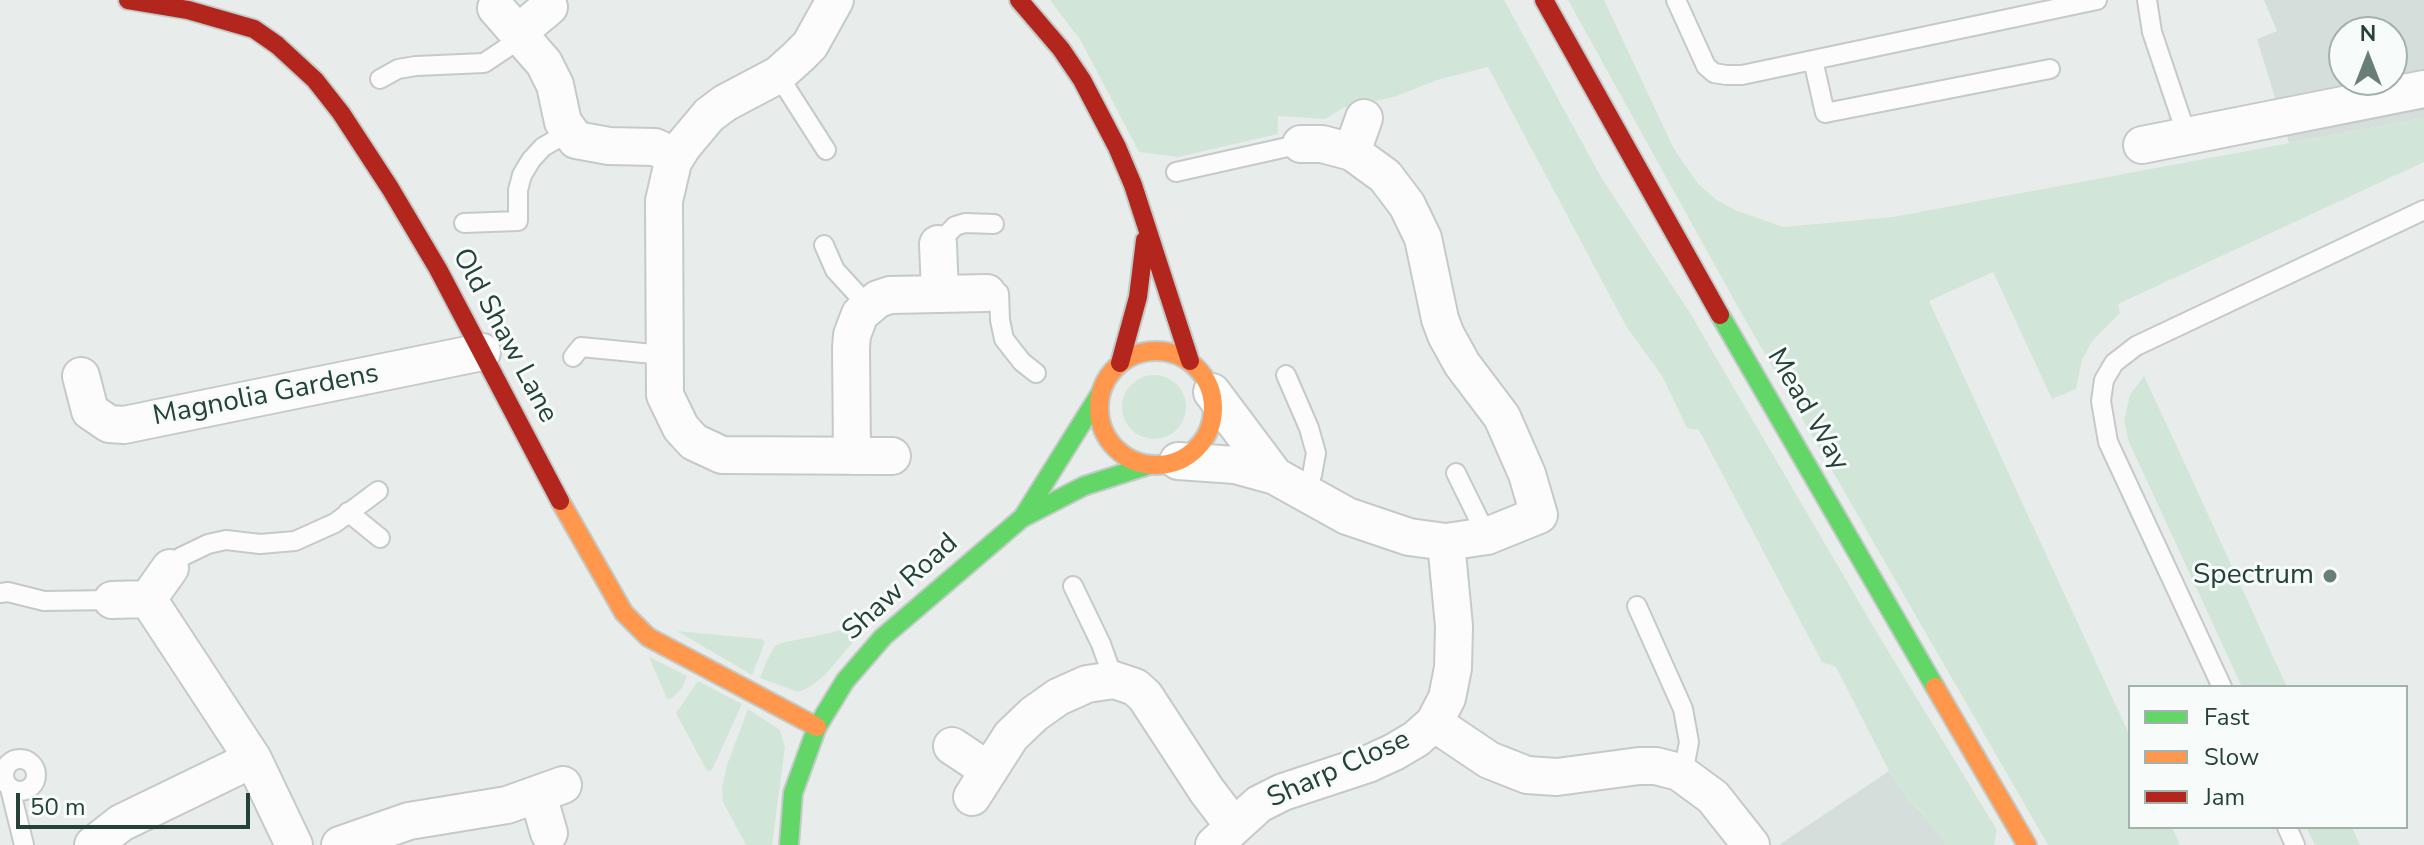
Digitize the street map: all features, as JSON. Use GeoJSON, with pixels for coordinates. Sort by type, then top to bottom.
{"type":"FeatureCollection","features":[{"type":"Feature","properties":{"kind":"street","name":"Old Shaw Lane"},"geometry":{"type":"LineString","coordinates":[[128,0],[229,20],[254,29],[305,70],[341,113],[390,188],[438,269],[591,558],[614,598],[636,627],[699,665],[817,727]]}},
{"type":"Feature","properties":{"kind":"street"},"geometry":{"type":"LineString","coordinates":[[835,0],[810,45],[778,75],[709,115],[676,157],[664,201],[665,395],[681,428],[707,449],[722,455],[892,456]]}},
{"type":"Feature","properties":{"kind":"street"},"geometry":{"type":"LineString","coordinates":[[1019,0],[1061,49],[1097,105],[1133,185],[1190,361]]}},
{"type":"Feature","properties":{"kind":"street","name":"Mead Way"},"geometry":{"type":"LineString","coordinates":[[1544,0],[1755,376],[2027,845]]}},
{"type":"Feature","properties":{"kind":"street"},"geometry":{"type":"LineString","coordinates":[[552,4],[513,26],[551,74],[561,115],[569,132],[583,143],[655,147],[676,157]]}},
{"type":"Feature","properties":{"kind":"street"},"geometry":{"type":"LineString","coordinates":[[2142,145],[2424,89]]}},
{"type":"Feature","properties":{"kind":"street"},"geometry":{"type":"LineString","coordinates":[[1352,152],[1364,118]]}},
{"type":"Feature","properties":{"kind":"street"},"geometry":{"type":"LineString","coordinates":[[1289,484],[1190,361],[1174,353],[1155,350],[1136,353],[1120,363],[1107,377],[1100,394],[1098,413],[1103,431],[1113,447],[1125,457],[1164,463],[1235,465],[1289,484],[1347,516],[1381,529],[1446,542],[1487,536],[1553,508],[1527,474],[1502,417],[1462,364],[1446,335],[1417,220],[1385,176],[1352,152],[1322,144],[1301,144]]}},
{"type":"Feature","properties":{"kind":"street"},"geometry":{"type":"LineString","coordinates":[[1120,363],[1138,297],[1146,229]]}},
{"type":"Feature","properties":{"kind":"street"},"geometry":{"type":"LineString","coordinates":[[938,244],[940,293]]}},
{"type":"Feature","properties":{"kind":"street"},"geometry":{"type":"LineString","coordinates":[[852,456],[852,335],[860,314],[868,306],[890,295],[987,293]]}},
{"type":"Feature","properties":{"kind":"street","name":"Magnolia Gardens"},"geometry":{"type":"LineString","coordinates":[[81,376],[90,411],[109,424],[124,425],[482,352]]}},
{"type":"Feature","properties":{"kind":"street"},"geometry":{"type":"LineString","coordinates":[[1164,463],[1197,449],[1207,437],[1212,422],[1212,392]]}},
{"type":"Feature","properties":{"kind":"street","name":"Shaw Road"},"geometry":{"type":"LineString","coordinates":[[1022,518],[1100,394]]}},
{"type":"Feature","properties":{"kind":"street","name":"Shaw Road"},"geometry":{"type":"LineString","coordinates":[[789,845],[793,793],[817,727],[840,688],[883,637],[1022,518],[1084,486],[1164,463]]}},
{"type":"Feature","properties":{"kind":"street","name":"Sharp Close"},"geometry":{"type":"LineString","coordinates":[[1224,835],[1259,804],[1283,792],[1368,764],[1394,752],[1434,723],[1447,698],[1453,668],[1454,626],[1446,542]]}},
{"type":"Feature","properties":{"kind":"street"},"geometry":{"type":"LineString","coordinates":[[148,599],[170,568]]}},
{"type":"Feature","properties":{"kind":"street"},"geometry":{"type":"LineString","coordinates":[[112,600],[148,599]]}},
{"type":"Feature","properties":{"kind":"street"},"geometry":{"type":"LineString","coordinates":[[148,599],[253,759],[294,845]]}},
{"type":"Feature","properties":{"kind":"street"},"geometry":{"type":"LineString","coordinates":[[952,746],[980,783],[1022,725],[1047,704],[1087,684],[1114,680],[1129,684],[1145,696],[1207,791],[1224,835]]}},
{"type":"Feature","properties":{"kind":"street"},"geometry":{"type":"LineString","coordinates":[[1434,723],[1489,760],[1527,775],[1557,777],[1639,766],[1668,768],[1683,774],[1713,797],[1751,845]]}},
{"type":"Feature","properties":{"kind":"street"},"geometry":{"type":"LineString","coordinates":[[93,845],[121,823],[253,759]]}},
{"type":"Feature","properties":{"kind":"street"},"geometry":{"type":"LineString","coordinates":[[340,845],[409,821],[507,805],[550,790],[550,839]]}},
{"type":"Feature","properties":{"kind":"lane"},"geometry":{"type":"LineString","coordinates":[[1676,0],[1706,66],[1714,73],[1742,75],[2097,0]]}},
{"type":"Feature","properties":{"kind":"lane"},"geometry":{"type":"LineString","coordinates":[[2147,0],[2152,32],[2187,136]]}},
{"type":"Feature","properties":{"kind":"lane"},"geometry":{"type":"LineString","coordinates":[[380,79],[398,69],[416,66],[484,63],[513,26]]}},
{"type":"Feature","properties":{"kind":"lane"},"geometry":{"type":"LineString","coordinates":[[1813,60],[1825,113],[2050,69]]}},
{"type":"Feature","properties":{"kind":"lane"},"geometry":{"type":"LineString","coordinates":[[778,75],[826,150]]}},
{"type":"Feature","properties":{"kind":"lane"},"geometry":{"type":"LineString","coordinates":[[464,223],[518,221],[518,190],[522,175],[543,147],[569,132]]}},
{"type":"Feature","properties":{"kind":"lane"},"geometry":{"type":"LineString","coordinates":[[1176,172],[1301,144]]}},
{"type":"Feature","properties":{"kind":"lane"},"geometry":{"type":"LineString","coordinates":[[2221,685],[2108,442],[2101,401],[2104,380],[2114,363],[2136,346],[2424,210]]}},
{"type":"Feature","properties":{"kind":"lane"},"geometry":{"type":"LineString","coordinates":[[938,244],[955,226],[965,223],[994,224]]}},
{"type":"Feature","properties":{"kind":"lane"},"geometry":{"type":"LineString","coordinates":[[824,245],[835,270],[868,306]]}},
{"type":"Feature","properties":{"kind":"lane"},"geometry":{"type":"LineString","coordinates":[[987,293],[999,293],[1004,339],[1022,362],[1036,373]]}},
{"type":"Feature","properties":{"kind":"lane"},"geometry":{"type":"LineString","coordinates":[[573,357],[581,347],[663,355]]}},
{"type":"Feature","properties":{"kind":"lane"},"geometry":{"type":"LineString","coordinates":[[1286,375],[1309,428],[1316,453],[1312,475],[1289,484]]}},
{"type":"Feature","properties":{"kind":"lane"},"geometry":{"type":"LineString","coordinates":[[1456,473],[1487,536]]}},
{"type":"Feature","properties":{"kind":"lane"},"geometry":{"type":"LineString","coordinates":[[170,568],[181,557],[208,544],[226,540],[260,544],[295,541],[335,523],[378,491]]}},
{"type":"Feature","properties":{"kind":"lane"},"geometry":{"type":"LineString","coordinates":[[348,512],[380,538]]}},
{"type":"Feature","properties":{"kind":"lane"},"geometry":{"type":"LineString","coordinates":[[1073,586],[1101,644],[1114,680]]}},
{"type":"Feature","properties":{"kind":"lane"},"geometry":{"type":"LineString","coordinates":[[0,593],[8,592],[44,601],[112,600]]}},
{"type":"Feature","properties":{"kind":"lane"},"geometry":{"type":"LineString","coordinates":[[1637,606],[1683,709],[1689,742],[1683,774]]}},
{"type":"Feature","properties":{"kind":"lane"},"geometry":{"type":"LineString","coordinates":[[10,788],[24,845]]}},
{"type":"Feature","properties":{"kind":"shaded area"},"geometry":{"type":"Polygon","coordinates":[[[2264,0],[2424,0],[2424,118],[2289,143],[2257,39],[2277,31],[2264,0]]]}},
{"type":"Feature","properties":{"kind":"shaded area"},"geometry":{"type":"Polygon","coordinates":[[[1889,771],[1908,800],[1955,845],[1779,845],[1889,771]]]}},
{"type":"Feature","properties":{"kind":"green space"},"geometry":{"type":"Polygon","coordinates":[[[1050,0],[1504,0],[1601,177],[1690,313],[1876,631],[1997,830],[1994,845],[1945,845],[1889,771],[1836,667],[1822,662],[1699,430],[1687,428],[1662,376],[1626,326],[1488,67],[1437,80],[1394,97],[1343,108],[1325,119],[1278,116],[1278,134],[1178,157],[1139,152],[1081,41],[1050,0]]]}},
{"type":"Feature","properties":{"kind":"green space"},"geometry":{"type":"Polygon","coordinates":[[[1568,0],[1604,0],[1674,149],[1699,185],[1735,210],[1783,227],[1893,217],[2424,118],[2424,162],[2118,304],[2120,313],[2092,341],[2082,360],[2076,389],[2052,399],[1993,272],[1929,301],[2128,732],[2128,829],[2173,829],[2180,845],[2048,845],[1739,309],[1568,0]]]}},
{"type":"Feature","properties":{"kind":"green space"},"geometry":{"type":"Polygon","coordinates":[[[1148,375],[1160,375],[1177,384],[1184,395],[1184,419],[1177,430],[1160,439],[1148,439],[1136,434],[1127,425],[1122,413],[1122,401],[1127,389],[1136,380],[1148,375]]]}},
{"type":"Feature","properties":{"kind":"green space"},"geometry":{"type":"Polygon","coordinates":[[[2144,376],[2286,685],[2241,685],[2129,442],[2124,421],[2130,395],[2144,376]]]}},
{"type":"Feature","properties":{"kind":"green space"},"geometry":{"type":"Polygon","coordinates":[[[862,624],[865,628],[824,676],[808,688],[798,692],[760,678],[775,646],[862,624]]]}},
{"type":"Feature","properties":{"kind":"green space"},"geometry":{"type":"Polygon","coordinates":[[[677,631],[761,639],[765,642],[752,675],[677,631]]]}},
{"type":"Feature","properties":{"kind":"green space"},"geometry":{"type":"Polygon","coordinates":[[[649,657],[687,676],[682,688],[672,698],[667,699],[649,657]]]}},
{"type":"Feature","properties":{"kind":"green space"},"geometry":{"type":"Polygon","coordinates":[[[698,681],[742,704],[712,770],[707,771],[676,713],[698,681]]]}},
{"type":"Feature","properties":{"kind":"green space"},"geometry":{"type":"Polygon","coordinates":[[[748,709],[780,730],[785,747],[772,845],[746,845],[723,802],[722,788],[727,765],[748,709]]]}},
{"type":"Feature","properties":{"kind":"green space"},"geometry":{"type":"Polygon","coordinates":[[[2307,829],[2353,829],[2360,845],[2315,845],[2307,829]]]}},
{"type":"Feature","properties":{"kind":"traffic: fast"},"geometry":{"type":"LineString","coordinates":[[1720,315],[1935,687]]}},
{"type":"Feature","properties":{"kind":"traffic: fast"},"geometry":{"type":"LineString","coordinates":[[1023,517],[1100,394]]}},
{"type":"Feature","properties":{"kind":"traffic: fast"},"geometry":{"type":"LineString","coordinates":[[789,845],[793,793],[817,727],[845,681],[883,637],[1022,518],[1084,486],[1149,465]]}},
{"type":"Feature","properties":{"kind":"traffic: slow"},"geometry":{"type":"LineString","coordinates":[[1156,351],[1178,355],[1197,367],[1209,386],[1213,408],[1209,430],[1197,449],[1178,461],[1156,465],[1134,461],[1115,449],[1103,430],[1099,408],[1103,386],[1115,367],[1134,355],[1156,351]]}},
{"type":"Feature","properties":{"kind":"traffic: slow"},"geometry":{"type":"LineString","coordinates":[[560,501],[624,613],[648,637],[817,727]]}},
{"type":"Feature","properties":{"kind":"traffic: slow"},"geometry":{"type":"LineString","coordinates":[[1935,687],[2027,845]]}},
{"type":"Feature","properties":{"kind":"traffic: jam"},"geometry":{"type":"LineString","coordinates":[[128,0],[188,10],[254,29],[277,45],[315,80],[341,113],[390,188],[438,269],[560,501]]}},
{"type":"Feature","properties":{"kind":"traffic: jam"},"geometry":{"type":"LineString","coordinates":[[1019,0],[1061,49],[1082,80],[1117,147],[1133,185],[1190,361]]}},
{"type":"Feature","properties":{"kind":"traffic: jam"},"geometry":{"type":"LineString","coordinates":[[1544,0],[1720,315]]}},
{"type":"Feature","properties":{"kind":"traffic: jam"},"geometry":{"type":"LineString","coordinates":[[1120,363],[1138,297],[1145,240]]}},
{"type":"Feature","properties":{"kind":"place","name":"Spectrum"},"geometry":{"type":"Point","coordinates":[2330,576]}}]}
